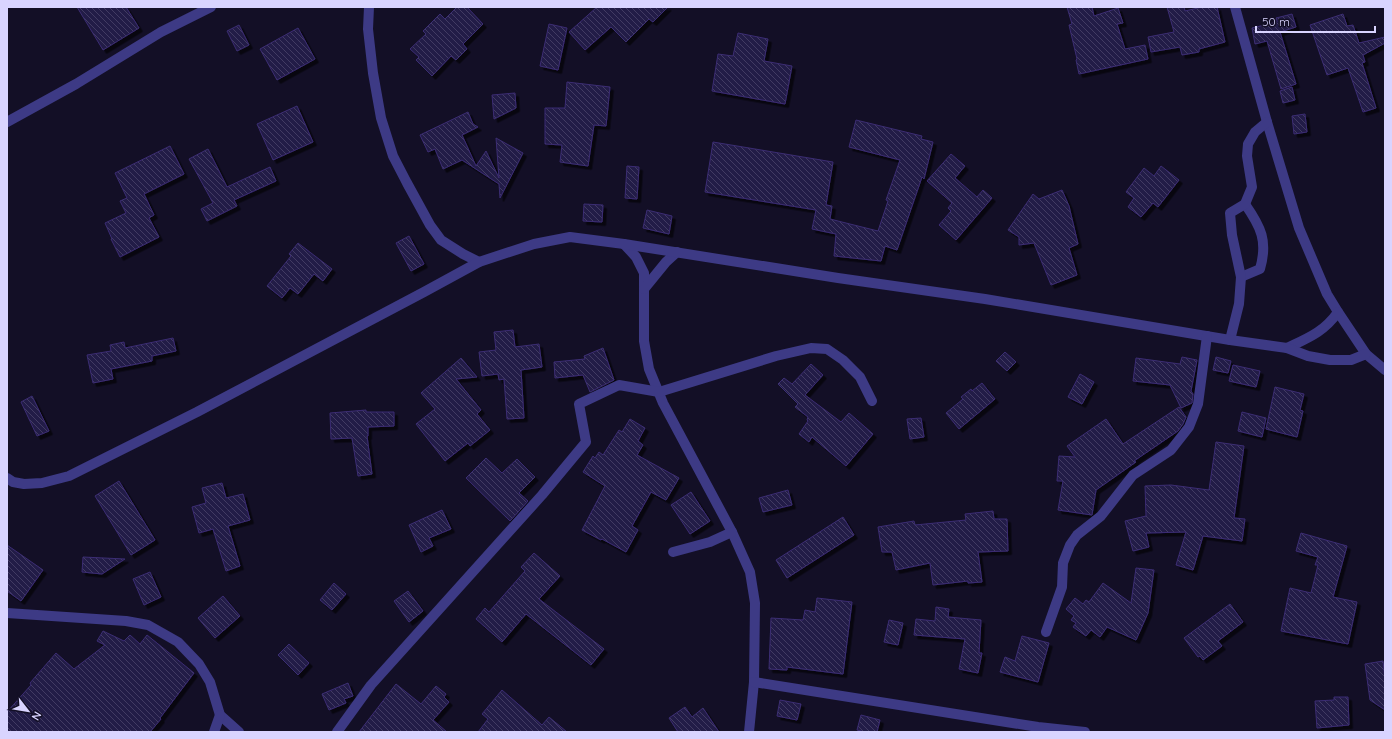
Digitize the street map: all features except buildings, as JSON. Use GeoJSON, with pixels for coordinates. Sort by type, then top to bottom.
{"type":"FeatureCollection","features":[{"type":"Feature","properties":{"kind":"street"},"geometry":{"type":"LineString","coordinates":[[7,122],[76,84],[161,32],[211,7]]}},
{"type":"Feature","properties":{"kind":"street"},"geometry":{"type":"LineString","coordinates":[[369,7],[368,29],[373,73],[381,118],[393,156],[406,183],[440,240],[479,262]]}},
{"type":"Feature","properties":{"kind":"street"},"geometry":{"type":"LineString","coordinates":[[1235,7],[1267,122],[1299,228],[1327,294],[1366,354],[1385,370]]}},
{"type":"Feature","properties":{"kind":"street"},"geometry":{"type":"LineString","coordinates":[[1230,340],[1239,304],[1241,277],[1232,235],[1230,213],[1245,204],[1252,187],[1247,156],[1248,144],[1255,132],[1267,122]]}},
{"type":"Feature","properties":{"kind":"street"},"geometry":{"type":"LineString","coordinates":[[1241,277],[1260,269],[1264,256],[1263,237],[1256,221],[1245,204]]}},
{"type":"Feature","properties":{"kind":"street"},"geometry":{"type":"LineString","coordinates":[[7,478],[13,482],[24,484],[42,483],[69,476],[197,412],[479,262],[534,244],[570,237],[985,299],[1230,340],[1287,348],[1308,356],[1330,360],[1351,360],[1366,354]]}},
{"type":"Feature","properties":{"kind":"street"},"geometry":{"type":"LineString","coordinates":[[624,244],[636,257],[644,273],[644,341],[649,369],[663,403],[732,532],[750,572],[756,603],[754,682],[749,732]]}},
{"type":"Feature","properties":{"kind":"street"},"geometry":{"type":"LineString","coordinates":[[644,289],[656,273],[677,252]]}},
{"type":"Feature","properties":{"kind":"street"},"geometry":{"type":"LineString","coordinates":[[1287,348],[1323,329],[1331,322],[1338,312]]}},
{"type":"Feature","properties":{"kind":"street"},"geometry":{"type":"LineString","coordinates":[[1046,632],[1062,587],[1063,563],[1070,545],[1077,534],[1101,516],[1133,475],[1171,450],[1190,427],[1198,404],[1206,336]]}},
{"type":"Feature","properties":{"kind":"street"},"geometry":{"type":"LineString","coordinates":[[336,732],[371,685],[542,495],[586,442],[579,404],[619,385],[659,392],[776,356],[811,348],[827,349],[843,360],[860,377],[872,401]]}},
{"type":"Feature","properties":{"kind":"street"},"geometry":{"type":"LineString","coordinates":[[673,552],[710,542],[732,532]]}},
{"type":"Feature","properties":{"kind":"street"},"geometry":{"type":"LineString","coordinates":[[7,613],[126,621],[148,625],[178,642],[199,664],[210,682],[220,715],[239,732]]}},
{"type":"Feature","properties":{"kind":"street"},"geometry":{"type":"LineString","coordinates":[[754,682],[1085,732]]}},
{"type":"Feature","properties":{"kind":"street"},"geometry":{"type":"LineString","coordinates":[[214,732],[220,715]]}}]}
